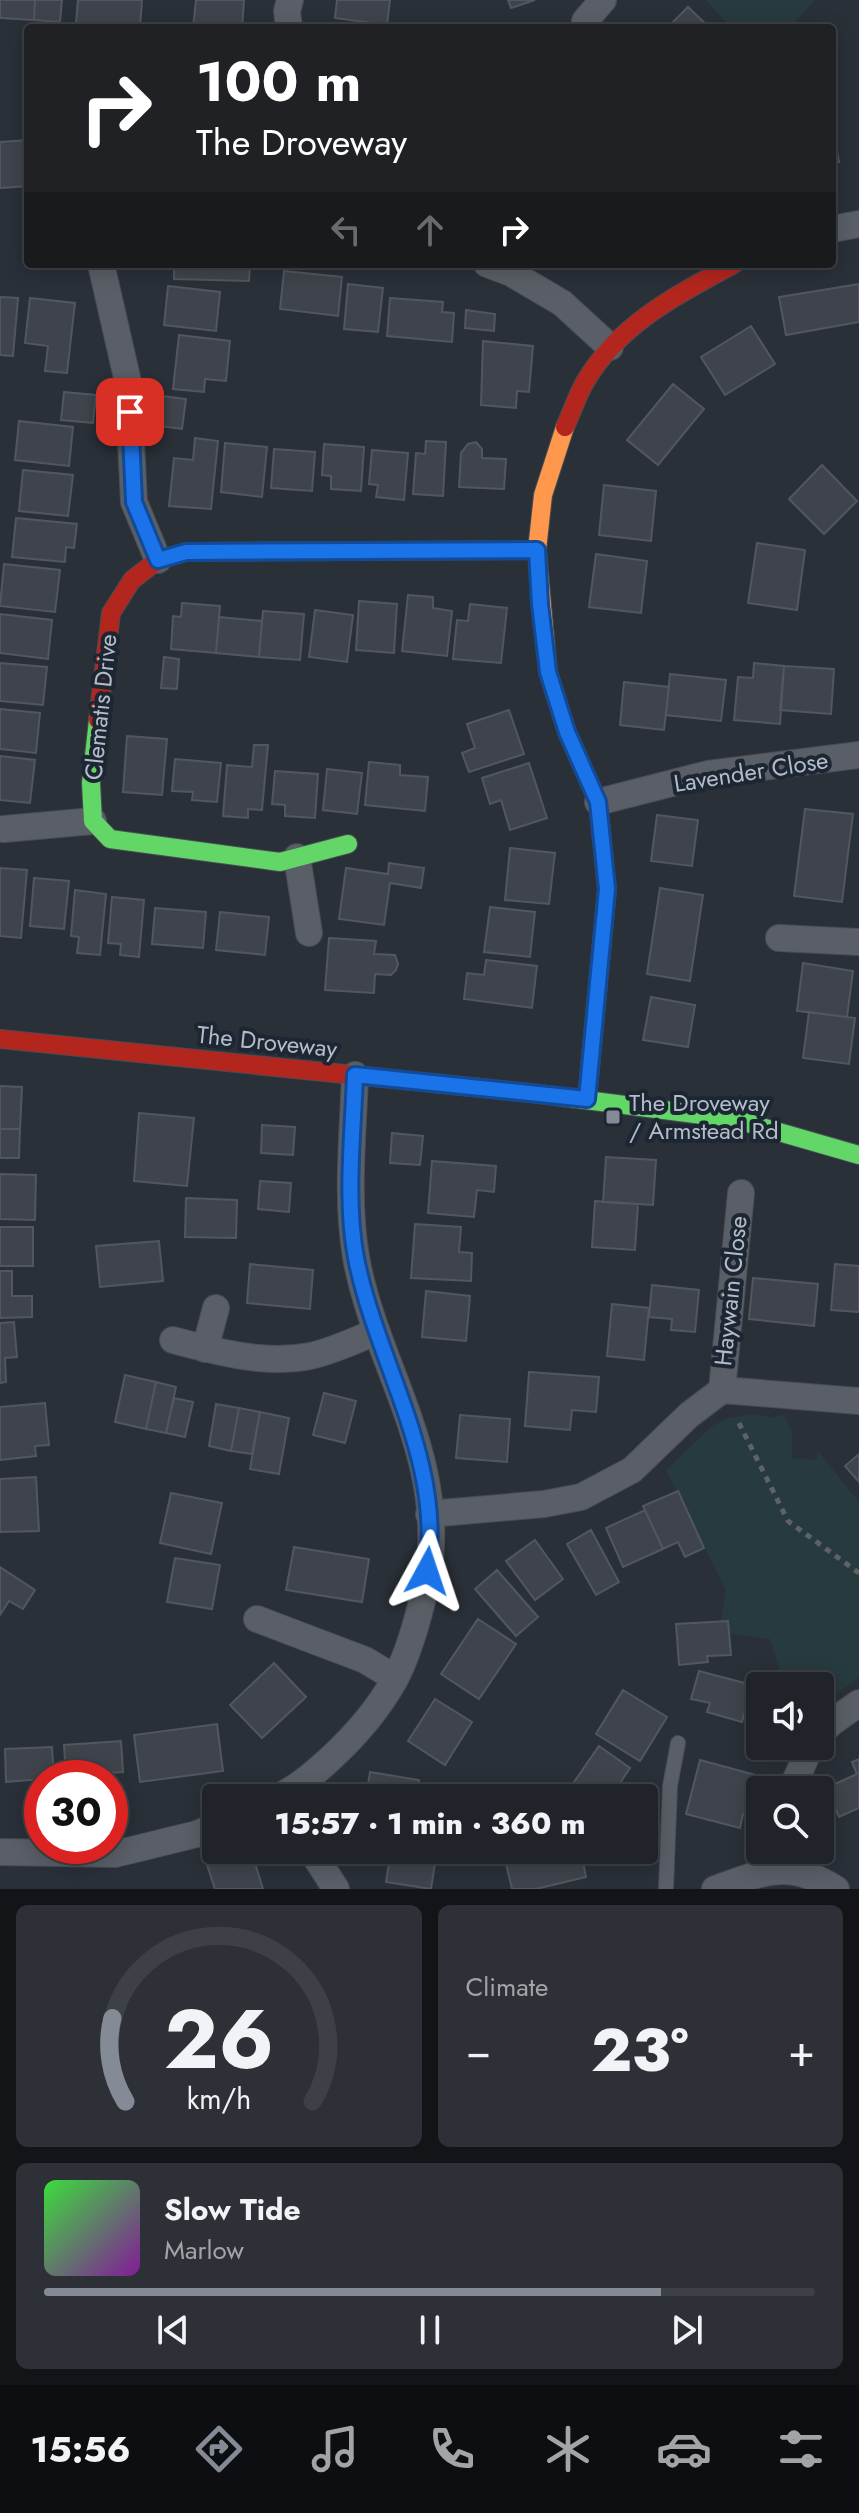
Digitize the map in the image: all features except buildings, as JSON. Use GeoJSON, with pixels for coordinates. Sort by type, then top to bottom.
{"type":"FeatureCollection","features":[{"type":"Feature","properties":{"kind":"street"},"geometry":{"type":"LineString","coordinates":[[289,24],[290,0]]}},
{"type":"Feature","properties":{"kind":"street"},"geometry":{"type":"LineString","coordinates":[[585,21],[603,0]]}},
{"type":"Feature","properties":{"kind":"street"},"geometry":{"type":"LineString","coordinates":[[836,228],[859,224]]}},
{"type":"Feature","properties":{"kind":"street"},"geometry":{"type":"LineString","coordinates":[[102,268],[128,382],[134,502],[158,560]]}},
{"type":"Feature","properties":{"kind":"street"},"geometry":{"type":"LineString","coordinates":[[498,268],[562,303],[610,347]]}},
{"type":"Feature","properties":{"kind":"street"},"geometry":{"type":"LineString","coordinates":[[587,1099],[607,889],[598,802],[567,732],[548,672],[537,550],[543,495],[561,436],[585,382],[610,347],[662,303],[727,268]]}},
{"type":"Feature","properties":{"kind":"street","name":"Clematis Drive"},"geometry":{"type":"LineString","coordinates":[[93,821],[91,783],[111,613],[132,580],[158,560],[186,552],[537,550]]}},
{"type":"Feature","properties":{"kind":"street","name":"Lavender Close"},"geometry":{"type":"LineString","coordinates":[[598,802],[708,774],[859,755]]}},
{"type":"Feature","properties":{"kind":"street"},"geometry":{"type":"LineString","coordinates":[[4,829],[93,821],[110,839],[280,862],[348,844]]}},
{"type":"Feature","properties":{"kind":"street"},"geometry":{"type":"LineString","coordinates":[[297,857],[309,933]]}},
{"type":"Feature","properties":{"kind":"street"},"geometry":{"type":"LineString","coordinates":[[779,938],[859,942]]}},
{"type":"Feature","properties":{"kind":"street","name":"The Droveway"},"geometry":{"type":"LineString","coordinates":[[0,1039],[587,1099],[734,1119],[859,1155]]}},
{"type":"Feature","properties":{"kind":"street"},"geometry":{"type":"LineString","coordinates":[[299,1784],[344,1746],[372,1714],[395,1678],[409,1643],[431,1544],[424,1474],[414,1432],[375,1332],[356,1258],[351,1212],[355,1075]]}},
{"type":"Feature","properties":{"kind":"street","name":"Haywain Close"},"geometry":{"type":"LineString","coordinates":[[722,1390],[741,1193]]}},
{"type":"Feature","properties":{"kind":"street"},"geometry":{"type":"LineString","coordinates":[[205,1349],[216,1308]]}},
{"type":"Feature","properties":{"kind":"street"},"geometry":{"type":"LineString","coordinates":[[173,1340],[256,1359],[290,1358],[311,1356],[375,1332]]}},
{"type":"Feature","properties":{"kind":"street","name":"Haywain Close"},"geometry":{"type":"LineString","coordinates":[[429,1514],[544,1504],[581,1497],[632,1470],[689,1415],[722,1390],[859,1401]]}},
{"type":"Feature","properties":{"kind":"street"},"geometry":{"type":"LineString","coordinates":[[257,1619],[365,1660],[395,1678]]}},
{"type":"Feature","properties":{"kind":"street"},"geometry":{"type":"LineString","coordinates":[[834,1721],[859,1703]]}},
{"type":"Feature","properties":{"kind":"street"},"geometry":{"type":"LineString","coordinates":[[0,1852],[115,1854],[202,1832]]}},
{"type":"Feature","properties":{"kind":"street"},"geometry":{"type":"LineString","coordinates":[[320,1864],[336,1889]]}},
{"type":"Feature","properties":{"kind":"street"},"geometry":{"type":"LineString","coordinates":[[715,1889],[756,1875],[777,1864]]}},
{"type":"Feature","properties":{"kind":"street"},"geometry":{"type":"LineString","coordinates":[[790,1864],[836,1889]]}},
{"type":"Feature","properties":{"kind":"lane"},"geometry":{"type":"LineString","coordinates":[[666,1889],[670,1786],[678,1743]]}},
{"type":"Feature","properties":{"kind":"path"},"geometry":{"type":"LineString","coordinates":[[722,1390],[788,1521],[859,1573]]}},
{"type":"Feature","properties":{"kind":"green space"},"geometry":{"type":"Polygon","coordinates":[[[706,0],[815,0],[793,24],[727,24],[706,0]]]}},
{"type":"Feature","properties":{"kind":"green space"},"geometry":{"type":"Polygon","coordinates":[[[753,1414],[776,1418],[781,1414],[791,1428],[792,1458],[816,1460],[818,1451],[859,1502],[859,1678],[834,1695],[834,1672],[781,1672],[770,1639],[719,1632],[726,1590],[666,1470],[712,1426],[728,1418],[753,1414]]]}},
{"type":"Feature","properties":{"kind":"traffic: fast"},"geometry":{"type":"LineString","coordinates":[[98,720],[91,783],[93,821],[110,839],[280,862],[348,844]]}},
{"type":"Feature","properties":{"kind":"traffic: fast"},"geometry":{"type":"LineString","coordinates":[[531,1093],[734,1119],[859,1155]]}},
{"type":"Feature","properties":{"kind":"traffic: slow"},"geometry":{"type":"LineString","coordinates":[[565,427],[543,495],[537,550],[548,672],[567,732],[598,802],[607,889],[587,1099]]}},
{"type":"Feature","properties":{"kind":"traffic: jam"},"geometry":{"type":"LineString","coordinates":[[565,427],[585,382],[615,343],[651,312],[727,268]]}},
{"type":"Feature","properties":{"kind":"traffic: jam"},"geometry":{"type":"LineString","coordinates":[[98,720],[111,613],[132,580],[158,560],[186,552],[537,550]]}},
{"type":"Feature","properties":{"kind":"traffic: jam"},"geometry":{"type":"LineString","coordinates":[[0,1039],[531,1093]]}},
{"type":"Feature","properties":{"kind":"place","name":"The Droveway / Armstead Rd"},"geometry":{"type":"Point","coordinates":[613,1117]}},
{"type":"Feature","properties":{"kind":"route"},"geometry":{"type":"LineString","coordinates":[[130,412],[134,502],[158,560],[186,552],[537,550],[548,672],[567,732],[598,802],[607,889],[587,1099],[355,1075],[351,1212],[356,1258],[375,1332],[408,1414],[424,1474],[431,1544],[427,1571]]}}]}
